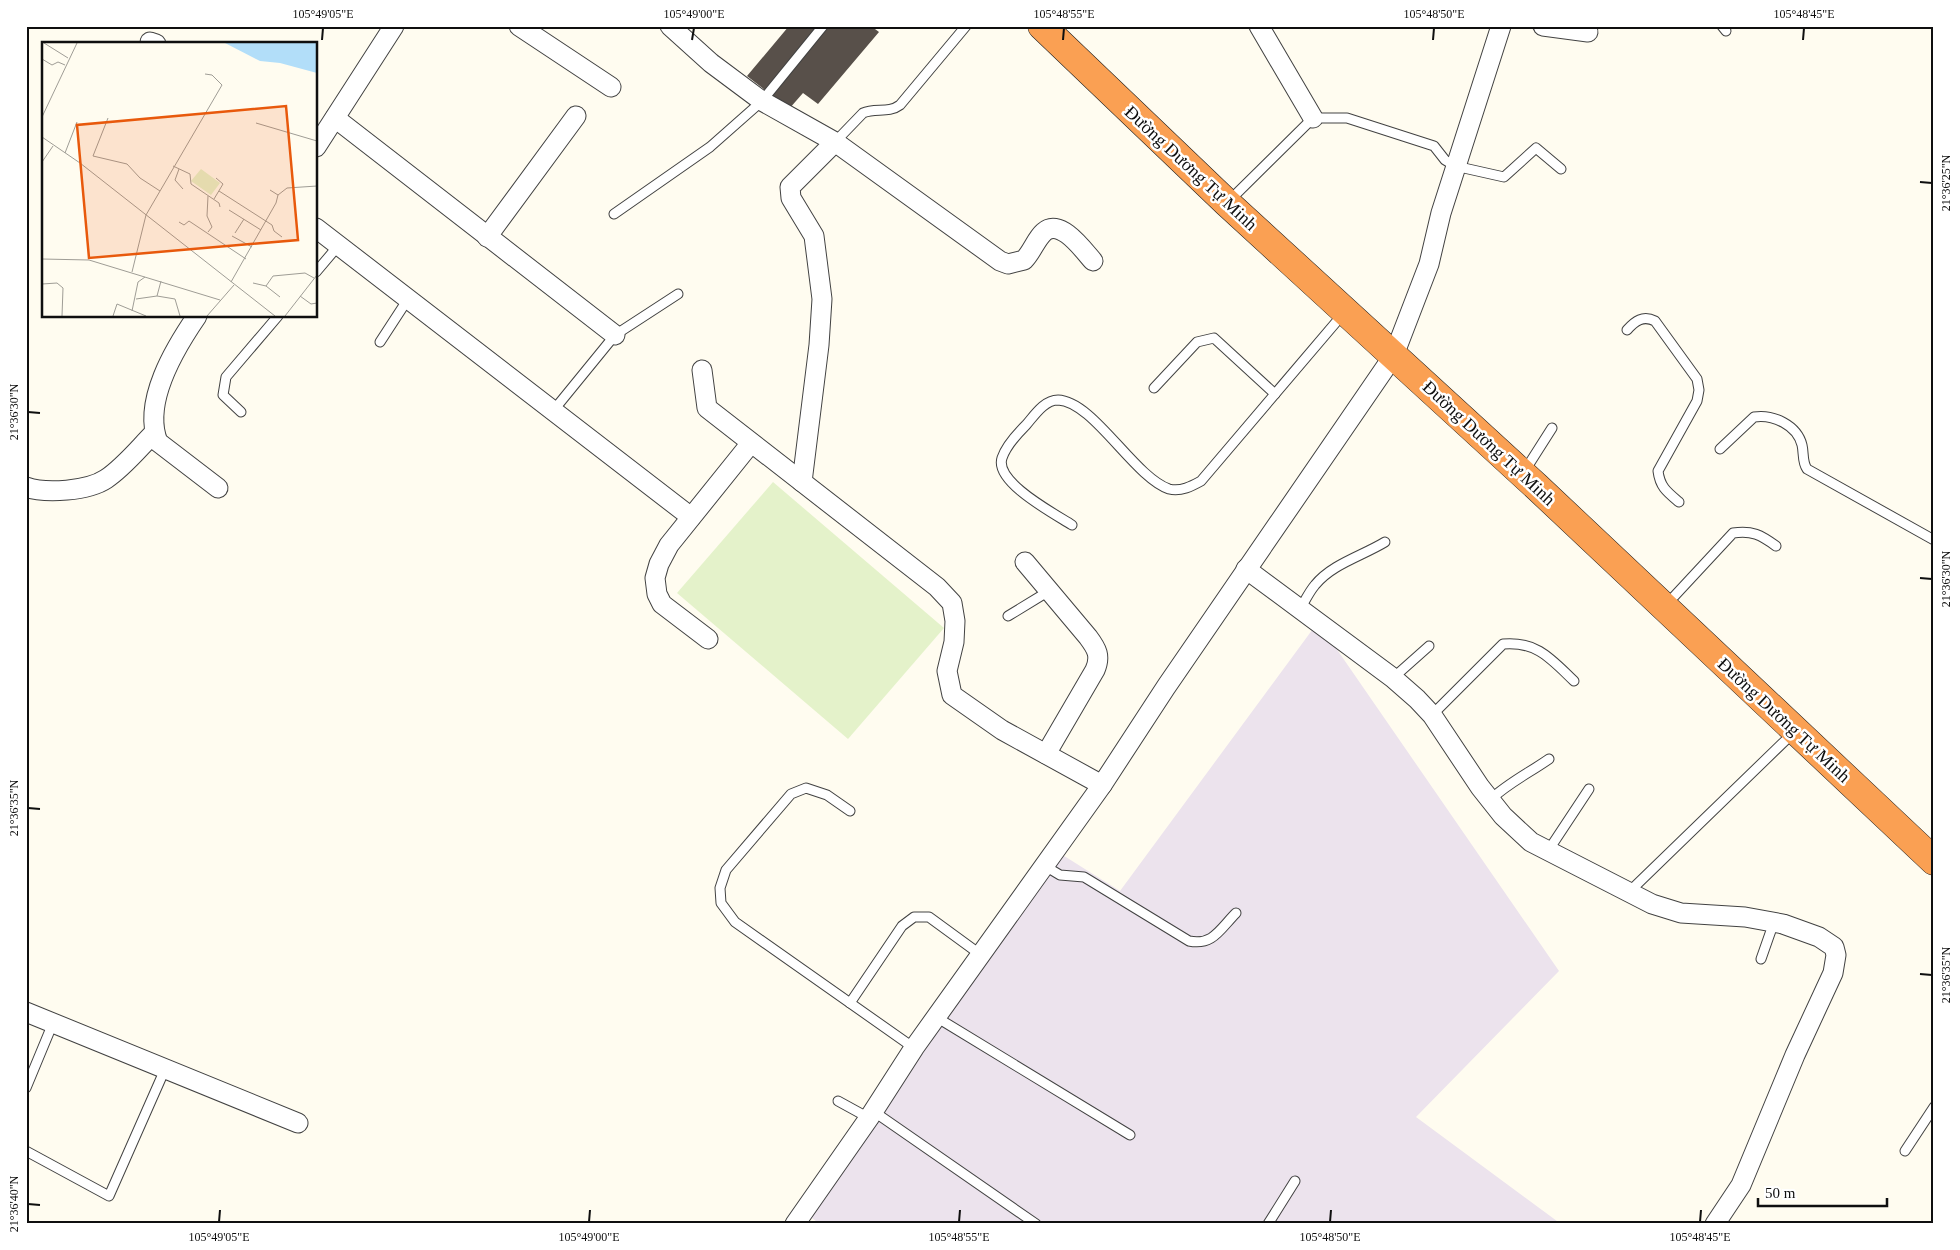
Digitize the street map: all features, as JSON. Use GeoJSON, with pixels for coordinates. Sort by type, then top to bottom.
{"type":"FeatureCollection","features":[{"type":"Feature","properties":{"kind":"highway","name":"Đường Dương Tự Minh"},"geometry":{"type":"LineString","coordinates":[[1042,26],[1226,203],[1346,310],[1934,861]]}},
{"type":"Feature","properties":{"kind":"street"},"geometry":{"type":"LineString","coordinates":[[318,144],[394,26]]}},
{"type":"Feature","properties":{"kind":"street"},"geometry":{"type":"LineString","coordinates":[[519,26],[611,87]]}},
{"type":"Feature","properties":{"kind":"street"},"geometry":{"type":"LineString","coordinates":[[670,26],[711,63],[762,101],[835,142],[1000,261],[1008,264],[1024,260],[1044,232],[1050,228],[1064,231],[1070,235],[1093,261]]}},
{"type":"Feature","properties":{"kind":"street"},"geometry":{"type":"LineString","coordinates":[[1258,26],[1313,118]]}},
{"type":"Feature","properties":{"kind":"street"},"geometry":{"type":"LineString","coordinates":[[798,1223],[914,1048],[1102,785],[1246,569],[1394,355],[1429,264],[1440,213],[1501,26]]}},
{"type":"Feature","properties":{"kind":"street"},"geometry":{"type":"LineString","coordinates":[[1543,26],[1588,32]]}},
{"type":"Feature","properties":{"kind":"street"},"geometry":{"type":"LineString","coordinates":[[487,237],[576,116]]}},
{"type":"Feature","properties":{"kind":"street"},"geometry":{"type":"LineString","coordinates":[[335,118],[615,335]]}},
{"type":"Feature","properties":{"kind":"street"},"geometry":{"type":"LineString","coordinates":[[802,482],[814,391],[822,299],[814,236],[791,198],[790,188],[835,142]]}},
{"type":"Feature","properties":{"kind":"street"},"geometry":{"type":"LineString","coordinates":[[318,230],[691,517]]}},
{"type":"Feature","properties":{"kind":"street"},"geometry":{"type":"LineString","coordinates":[[196,318],[171,357],[160,387],[153,421],[154,433],[158,442],[218,488]]}},
{"type":"Feature","properties":{"kind":"street"},"geometry":{"type":"LineString","coordinates":[[702,370],[707,408],[937,587],[952,603],[955,621],[954,642],[948,671],[952,695],[1002,730],[1102,785]]}},
{"type":"Feature","properties":{"kind":"street"},"geometry":{"type":"LineString","coordinates":[[26,487],[36,490],[56,491],[106,479],[154,433]]}},
{"type":"Feature","properties":{"kind":"street"},"geometry":{"type":"LineString","coordinates":[[708,638],[662,604],[655,578],[658,564],[691,517],[752,443]]}},
{"type":"Feature","properties":{"kind":"street"},"geometry":{"type":"LineString","coordinates":[[1024,562],[1097,648],[1098,655],[1095,670],[1046,754]]}},
{"type":"Feature","properties":{"kind":"street"},"geometry":{"type":"LineString","coordinates":[[1246,569],[1393,678],[1432,715],[1490,800],[1503,816],[1530,842],[1652,904],[1680,914],[1745,917],[1774,922],[1802,930],[1828,942],[1834,948],[1835,965],[1741,1184],[1715,1224]]}},
{"type":"Feature","properties":{"kind":"street"},"geometry":{"type":"LineString","coordinates":[[26,1012],[298,1123]]}},
{"type":"Feature","properties":{"kind":"lane"},"geometry":{"type":"LineString","coordinates":[[614,214],[710,147],[762,101],[823,26]]}},
{"type":"Feature","properties":{"kind":"lane"},"geometry":{"type":"LineString","coordinates":[[835,142],[863,113],[867,111],[888,111],[900,105],[966,26]]}},
{"type":"Feature","properties":{"kind":"lane"},"geometry":{"type":"LineString","coordinates":[[1226,203],[1313,118],[1347,118],[1434,146],[1446,160],[1455,166],[1504,177],[1536,148],[1561,168]]}},
{"type":"Feature","properties":{"kind":"lane"},"geometry":{"type":"LineString","coordinates":[[318,270],[338,246]]}},
{"type":"Feature","properties":{"kind":"lane"},"geometry":{"type":"LineString","coordinates":[[553,411],[615,335],[678,294]]}},
{"type":"Feature","properties":{"kind":"lane"},"geometry":{"type":"LineString","coordinates":[[380,342],[408,299]]}},
{"type":"Feature","properties":{"kind":"lane"},"geometry":{"type":"LineString","coordinates":[[1072,525],[1019,489],[1003,474],[1001,460],[1012,440],[1044,406],[1058,400],[1077,406],[1154,480],[1170,489],[1188,489],[1201,481],[1346,310]]}},
{"type":"Feature","properties":{"kind":"lane"},"geometry":{"type":"LineString","coordinates":[[242,412],[223,395],[226,376],[276,318]]}},
{"type":"Feature","properties":{"kind":"lane"},"geometry":{"type":"LineString","coordinates":[[1626,330],[1634,322],[1641,319],[1648,318],[1655,321],[1697,378],[1699,390],[1697,401],[1658,471],[1659,482],[1679,502]]}},
{"type":"Feature","properties":{"kind":"lane"},"geometry":{"type":"LineString","coordinates":[[1154,388],[1196,342],[1214,338],[1275,394]]}},
{"type":"Feature","properties":{"kind":"lane"},"geometry":{"type":"LineString","coordinates":[[1720,449],[1754,418],[1761,416],[1777,419],[1792,428],[1800,438],[1804,464],[1807,469],[1934,540]]}},
{"type":"Feature","properties":{"kind":"lane"},"geometry":{"type":"LineString","coordinates":[[1522,474],[1552,428]]}},
{"type":"Feature","properties":{"kind":"lane"},"geometry":{"type":"LineString","coordinates":[[1664,608],[1733,533],[1747,530],[1758,533],[1776,546]]}},
{"type":"Feature","properties":{"kind":"lane"},"geometry":{"type":"LineString","coordinates":[[1300,609],[1315,586],[1325,576],[1342,564],[1366,554],[1385,542]]}},
{"type":"Feature","properties":{"kind":"lane"},"geometry":{"type":"LineString","coordinates":[[1008,616],[1049,591]]}},
{"type":"Feature","properties":{"kind":"lane"},"geometry":{"type":"LineString","coordinates":[[1432,715],[1503,644],[1520,642],[1535,648],[1553,660],[1574,681]]}},
{"type":"Feature","properties":{"kind":"lane"},"geometry":{"type":"LineString","coordinates":[[1393,678],[1429,646]]}},
{"type":"Feature","properties":{"kind":"lane"},"geometry":{"type":"LineString","coordinates":[[1628,892],[1795,731]]}},
{"type":"Feature","properties":{"kind":"lane"},"geometry":{"type":"LineString","coordinates":[[1490,800],[1506,786],[1523,778],[1549,758]]}},
{"type":"Feature","properties":{"kind":"lane"},"geometry":{"type":"LineString","coordinates":[[850,811],[827,795],[806,788],[791,794],[726,870],[720,888],[721,903],[735,922],[914,1048]]}},
{"type":"Feature","properties":{"kind":"lane"},"geometry":{"type":"LineString","coordinates":[[1548,851],[1589,789]]}},
{"type":"Feature","properties":{"kind":"lane"},"geometry":{"type":"LineString","coordinates":[[1045,866],[1060,875],[1084,877],[1090,880],[1189,941],[1200,943],[1209,941],[1236,913]]}},
{"type":"Feature","properties":{"kind":"lane"},"geometry":{"type":"LineString","coordinates":[[850,1003],[902,926],[914,917],[929,917],[981,955]]}},
{"type":"Feature","properties":{"kind":"lane"},"geometry":{"type":"LineString","coordinates":[[1761,959],[1774,922]]}},
{"type":"Feature","properties":{"kind":"lane"},"geometry":{"type":"LineString","coordinates":[[936,1017],[1130,1135]]}},
{"type":"Feature","properties":{"kind":"lane"},"geometry":{"type":"LineString","coordinates":[[26,1088],[53,1023]]}},
{"type":"Feature","properties":{"kind":"lane"},"geometry":{"type":"LineString","coordinates":[[26,1151],[109,1196],[166,1068]]}},
{"type":"Feature","properties":{"kind":"lane"},"geometry":{"type":"LineString","coordinates":[[838,1101],[871,1115],[1036,1224]]}},
{"type":"Feature","properties":{"kind":"lane"},"geometry":{"type":"LineString","coordinates":[[1905,1151],[1934,1106]]}},
{"type":"Feature","properties":{"kind":"lane"},"geometry":{"type":"LineString","coordinates":[[1268,1224],[1295,1181]]}},
{"type":"Feature","properties":{"kind":"shaded area"},"geometry":{"type":"Polygon","coordinates":[[[1318,622],[1559,971],[1416,1117],[1561,1224],[820,1224],[805,1213],[1061,854],[1120,891],[1318,622]]]}},
{"type":"Feature","properties":{"kind":"green space"},"geometry":{"type":"Polygon","coordinates":[[[773,482],[944,628],[848,739],[677,593],[773,482]]]}},
{"type":"Feature","properties":{"kind":"building"},"geometry":{"type":"Polygon","coordinates":[[[789,26],[871,26],[879,32],[818,104],[803,93],[789,109],[747,76],[789,26]]]}}]}
